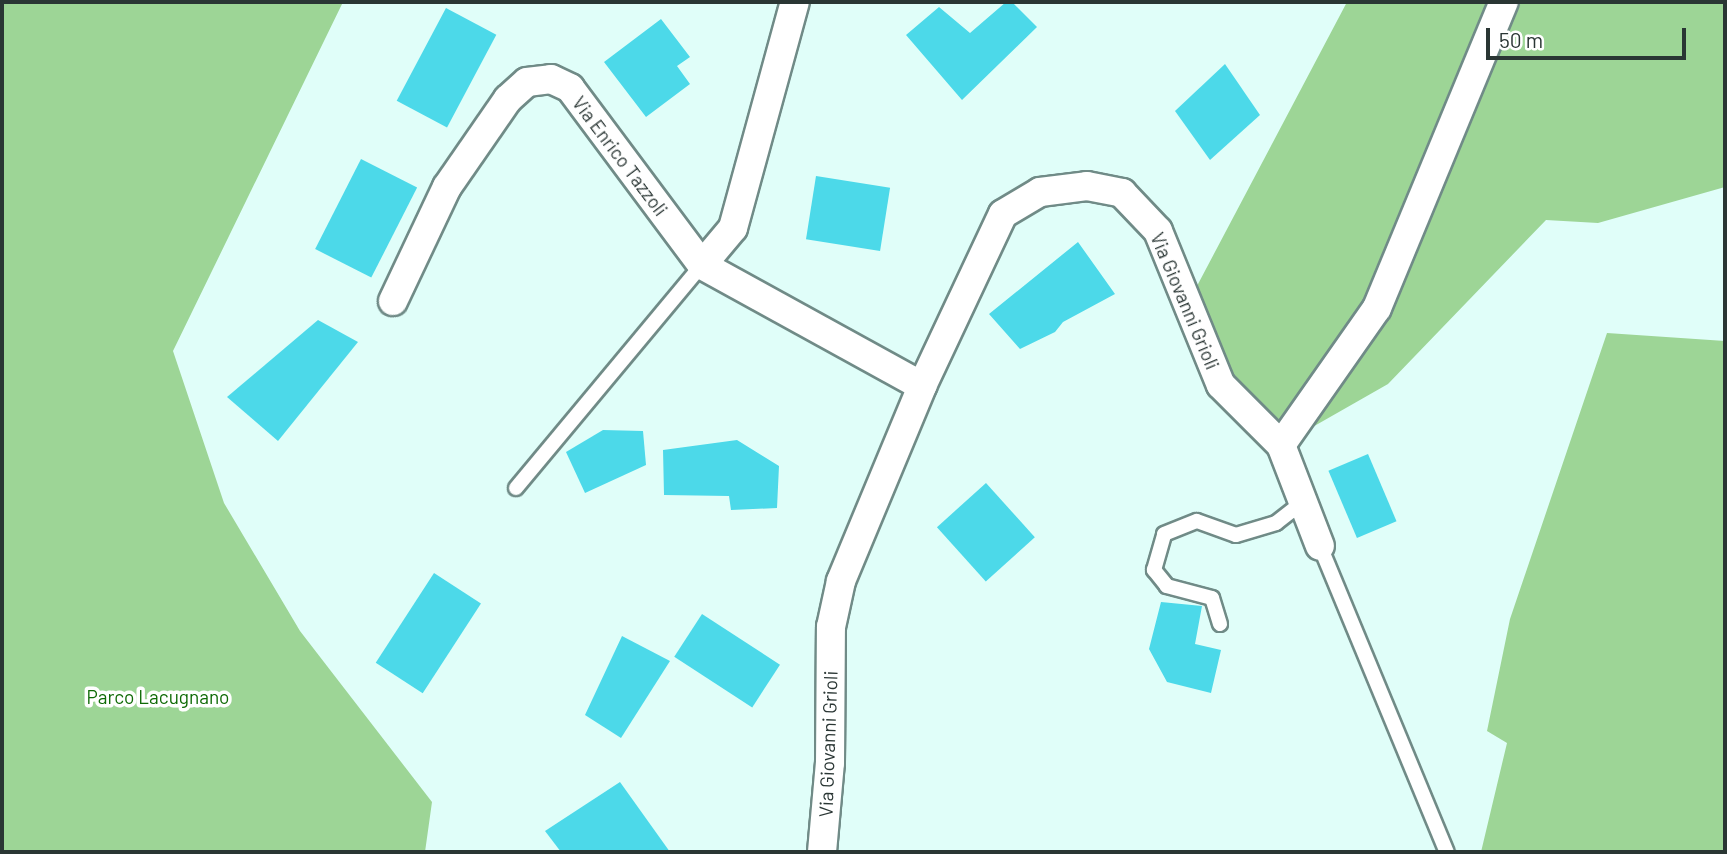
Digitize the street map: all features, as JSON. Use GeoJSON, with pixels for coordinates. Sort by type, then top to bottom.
{"type":"FeatureCollection","features":[{"type":"Feature","properties":{"kind":"street"},"geometry":{"type":"LineString","coordinates":[[702,265],[733,228],[795,2]]}},
{"type":"Feature","properties":{"kind":"street"},"geometry":{"type":"LineString","coordinates":[[1320,545],[1281,445],[1377,309],[1504,2]]}},
{"type":"Feature","properties":{"kind":"street","name":"Via Enrico Tazzoli"},"geometry":{"type":"LineString","coordinates":[[393,300],[447,187],[508,99],[527,82],[551,79],[570,88],[702,265],[922,386]]}},
{"type":"Feature","properties":{"kind":"street","name":"Via Giovanni Grioli"},"geometry":{"type":"LineString","coordinates":[[822,852],[830,763],[831,627],[841,581],[922,386],[1003,214],[1040,192],[1087,186],[1122,193],[1158,231],[1221,385],[1281,445]]}},
{"type":"Feature","properties":{"kind":"lane"},"geometry":{"type":"LineString","coordinates":[[516,488],[702,265]]}},
{"type":"Feature","properties":{"kind":"lane"},"geometry":{"type":"LineString","coordinates":[[1220,624],[1212,598],[1167,586],[1154,570],[1164,534],[1197,521],[1236,535],[1276,523],[1303,502]]}},
{"type":"Feature","properties":{"kind":"lane"},"geometry":{"type":"LineString","coordinates":[[1320,545],[1447,852]]}},
{"type":"Feature","properties":{"kind":"green space","name":"Parco Lacugnano"},"geometry":{"type":"Polygon","coordinates":[[[2,2],[343,2],[173,351],[224,503],[300,631],[432,802],[425,852],[2,852],[2,2]]]}},
{"type":"Feature","properties":{"kind":"green space"},"geometry":{"type":"Polygon","coordinates":[[[1347,2],[1725,2],[1725,187],[1598,223],[1546,220],[1388,384],[1281,445],[1221,385],[1188,303],[1347,2]]]}},
{"type":"Feature","properties":{"kind":"green space"},"geometry":{"type":"Polygon","coordinates":[[[1607,333],[1725,341],[1725,852],[1481,852],[1507,743],[1487,731],[1510,619],[1607,333]]]}},
{"type":"Feature","properties":{"kind":"building"},"geometry":{"type":"Polygon","coordinates":[[[1006,2],[1012,2],[1037,27],[962,100],[906,35],[939,7],[970,33],[1006,2]]]}},
{"type":"Feature","properties":{"kind":"building"},"geometry":{"type":"Polygon","coordinates":[[[446,8],[496,35],[447,127],[397,101],[446,8]]]}},
{"type":"Feature","properties":{"kind":"building"},"geometry":{"type":"Polygon","coordinates":[[[661,19],[690,57],[677,66],[690,84],[646,117],[604,62],[661,19]]]}},
{"type":"Feature","properties":{"kind":"building"},"geometry":{"type":"Polygon","coordinates":[[[1225,64],[1260,115],[1210,160],[1175,111],[1225,64]]]}},
{"type":"Feature","properties":{"kind":"building"},"geometry":{"type":"Polygon","coordinates":[[[361,159],[417,188],[371,278],[315,249],[361,159]]]}},
{"type":"Feature","properties":{"kind":"building"},"geometry":{"type":"Polygon","coordinates":[[[816,176],[890,188],[880,251],[806,239],[816,176]]]}},
{"type":"Feature","properties":{"kind":"building"},"geometry":{"type":"Polygon","coordinates":[[[1078,242],[1115,294],[1063,322],[1055,332],[1020,349],[989,314],[1078,242]]]}},
{"type":"Feature","properties":{"kind":"building"},"geometry":{"type":"Polygon","coordinates":[[[318,320],[358,342],[278,441],[227,397],[318,320]]]}},
{"type":"Feature","properties":{"kind":"building"},"geometry":{"type":"Polygon","coordinates":[[[603,430],[643,431],[646,465],[585,493],[566,452],[603,430]]]}},
{"type":"Feature","properties":{"kind":"building"},"geometry":{"type":"Polygon","coordinates":[[[737,440],[779,466],[777,508],[731,510],[729,496],[664,495],[663,450],[737,440]]]}},
{"type":"Feature","properties":{"kind":"building"},"geometry":{"type":"Polygon","coordinates":[[[1368,454],[1397,521],[1357,538],[1328,471],[1368,454]]]}},
{"type":"Feature","properties":{"kind":"building"},"geometry":{"type":"Polygon","coordinates":[[[986,483],[1035,537],[986,581],[937,527],[986,483]]]}},
{"type":"Feature","properties":{"kind":"building"},"geometry":{"type":"Polygon","coordinates":[[[434,573],[481,603],[423,693],[376,663],[434,573]]]}},
{"type":"Feature","properties":{"kind":"building"},"geometry":{"type":"Polygon","coordinates":[[[1161,602],[1202,606],[1195,644],[1221,650],[1211,693],[1167,682],[1149,649],[1161,602]]]}},
{"type":"Feature","properties":{"kind":"building"},"geometry":{"type":"Polygon","coordinates":[[[702,614],[780,665],[752,707],[674,657],[702,614]]]}},
{"type":"Feature","properties":{"kind":"building"},"geometry":{"type":"Polygon","coordinates":[[[622,636],[670,661],[621,738],[585,715],[622,636]]]}},
{"type":"Feature","properties":{"kind":"building"},"geometry":{"type":"Polygon","coordinates":[[[620,782],[670,852],[561,852],[545,831],[620,782]]]}}]}
